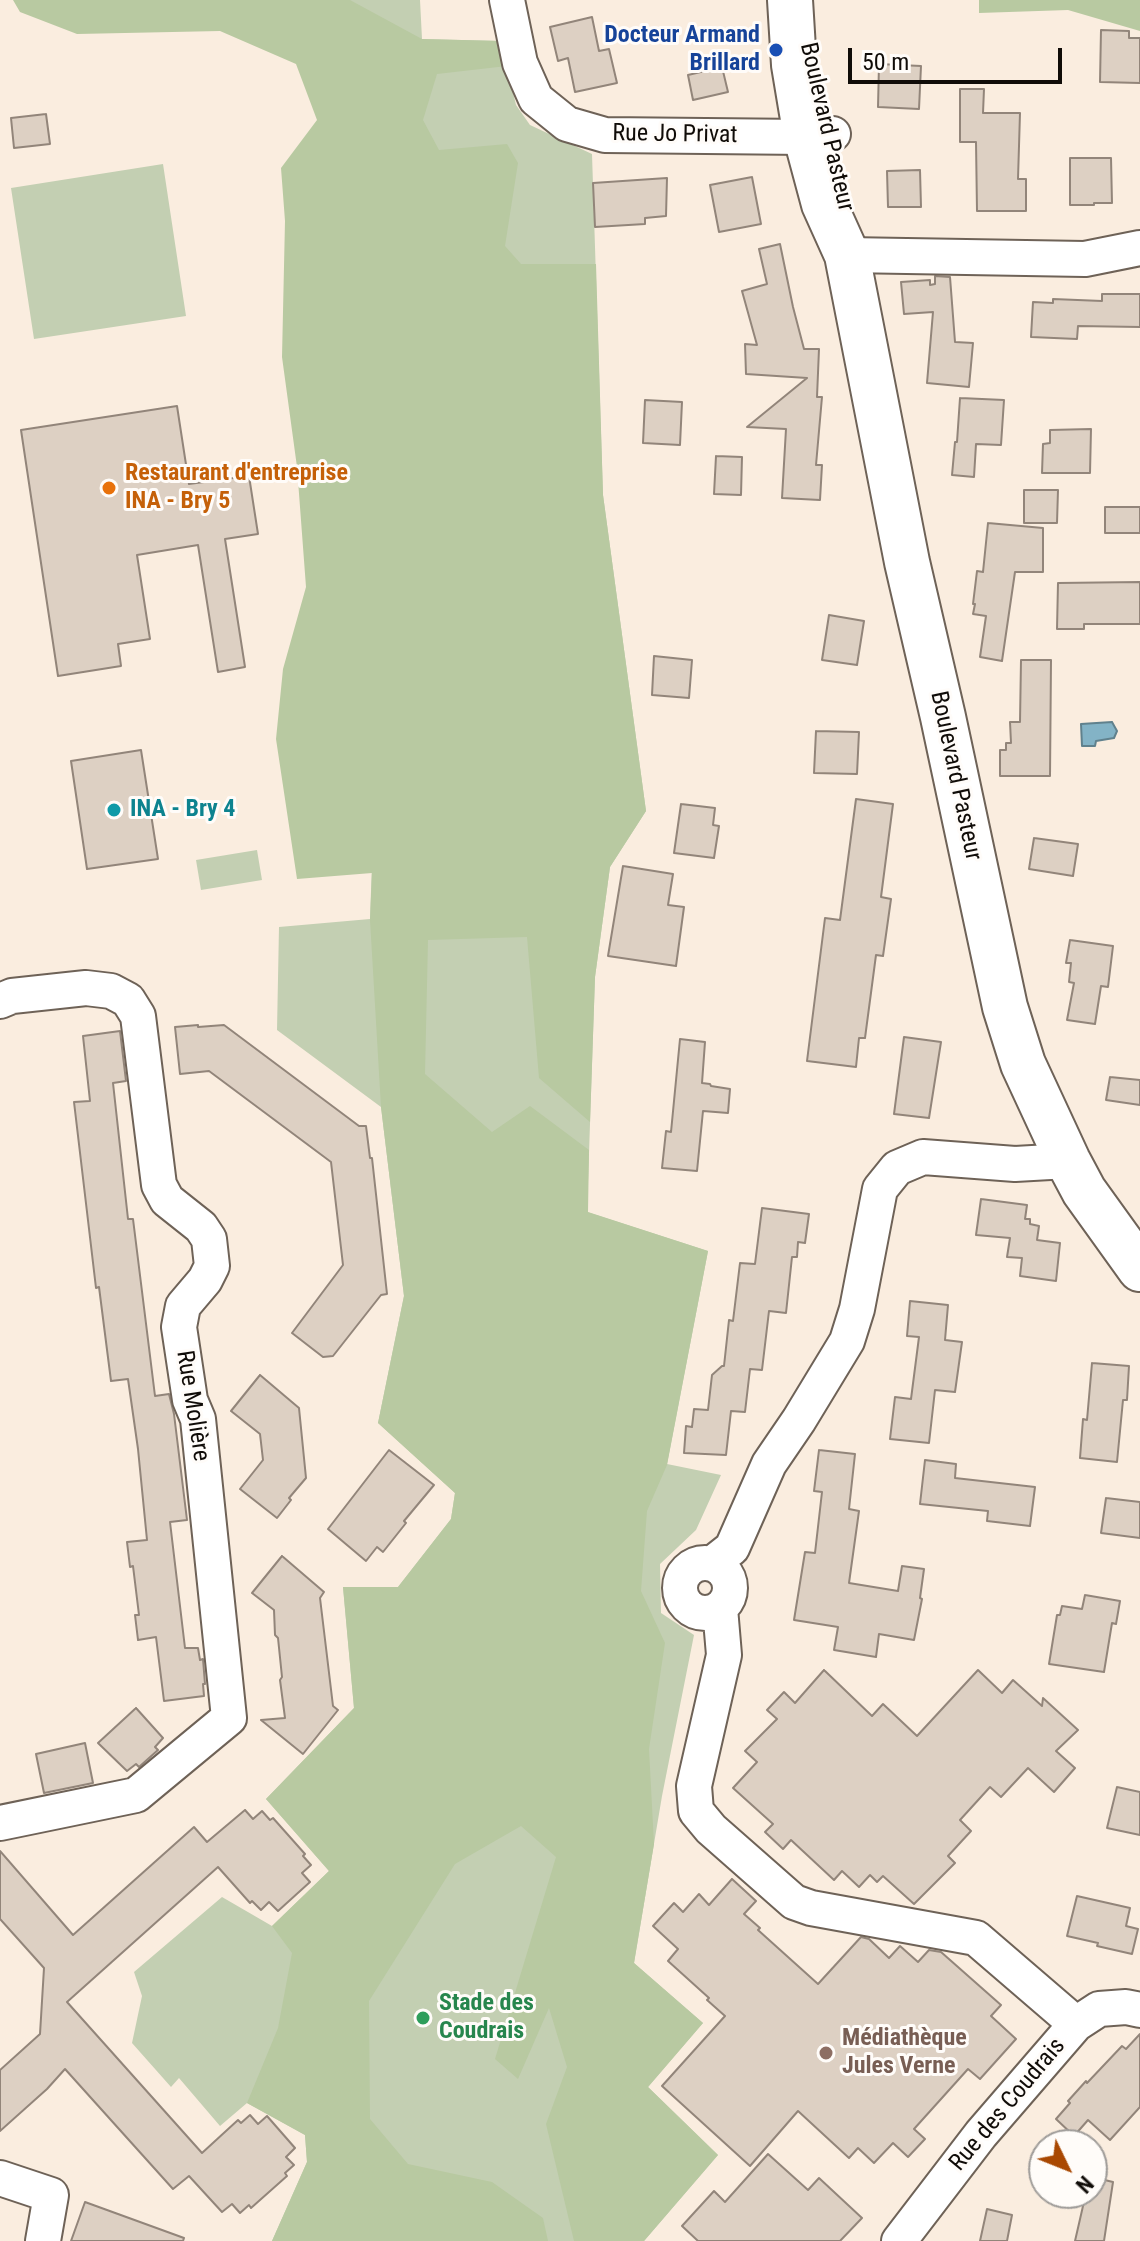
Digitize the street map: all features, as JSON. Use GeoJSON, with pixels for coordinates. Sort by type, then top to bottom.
{"type":"FeatureCollection","features":[{"type":"Feature","properties":{"kind":"main road","name":"Boulevard Pasteur"},"geometry":{"type":"LineString","coordinates":[[792,0],[794,65],[819,136],[824,204],[847,255],[907,562],[1005,1007],[1023,1064],[1068,1161],[1084,1191],[1140,1269]]}},
{"type":"Feature","properties":{"kind":"street","name":"Rue Jo Privat"},"geometry":{"type":"LineString","coordinates":[[507,0],[520,63],[536,99],[567,124],[605,135],[819,136]]}},
{"type":"Feature","properties":{"kind":"street"},"geometry":{"type":"LineString","coordinates":[[847,255],[1085,259],[1140,248]]}},
{"type":"Feature","properties":{"kind":"street","name":"Rue Molière"},"geometry":{"type":"LineString","coordinates":[[0,1001],[12,996],[86,988],[111,991],[128,1000],[138,1016],[159,1185],[167,1200],[201,1227],[209,1239],[212,1266],[205,1280],[183,1306],[179,1327],[190,1400],[198,1419],[229,1718],[136,1795],[0,1823]]}},
{"type":"Feature","properties":{"kind":"street"},"geometry":{"type":"LineString","coordinates":[[1068,1161],[1015,1164],[923,1157],[897,1168],[880,1189],[857,1309],[847,1341],[769,1464],[732,1548],[713,1563],[695,1564],[686,1571],[679,1589],[687,1606],[694,1611],[710,1613],[720,1608],[724,1655],[694,1786],[696,1811],[711,1829],[794,1902],[811,1908],[976,1938],[1076,2024]]}},
{"type":"Feature","properties":{"kind":"street","name":"Rue des Coudrais"},"geometry":{"type":"LineString","coordinates":[[899,2241],[981,2134],[1076,2024],[1099,2009],[1126,2007],[1140,2010]]}},
{"type":"Feature","properties":{"kind":"street"},"geometry":{"type":"LineString","coordinates":[[0,2178],[51,2195],[43,2241]]}},
{"type":"Feature","properties":{"kind":"green space"},"geometry":{"type":"Polygon","coordinates":[[[13,0],[350,0],[422,39],[501,41],[507,66],[437,74],[423,120],[439,150],[507,144],[518,163],[505,246],[521,264],[596,264],[603,495],[646,811],[610,867],[595,977],[590,1122],[539,1078],[527,937],[428,940],[425,1074],[492,1132],[530,1106],[589,1150],[588,1212],[708,1251],[667,1465],[647,1511],[641,1591],[665,1643],[649,1749],[654,1844],[634,1963],[703,2023],[648,2087],[718,2155],[644,2241],[574,2241],[546,2124],[567,2067],[549,2008],[518,2079],[495,2059],[556,1857],[521,1826],[455,1864],[369,2001],[370,2119],[408,2164],[492,2182],[543,2218],[548,2241],[272,2241],[307,2162],[305,2135],[247,2103],[278,2028],[292,1953],[272,1926],[329,1871],[266,1799],[354,1708],[343,1587],[398,1587],[451,1519],[455,1493],[378,1423],[404,1296],[381,1107],[370,920],[372,873],[297,879],[276,739],[283,669],[306,587],[297,467],[282,357],[285,221],[281,168],[317,120],[296,64],[220,31],[77,34],[20,12],[13,0]]]}},
{"type":"Feature","properties":{"kind":"green space"},"geometry":{"type":"Polygon","coordinates":[[[341,0],[420,0],[422,39],[501,41],[516,105],[530,125],[592,154],[603,495],[646,811],[610,867],[595,977],[587,1212],[708,1251],[667,1464],[721,1475],[696,1530],[660,1564],[661,1613],[694,1635],[662,1796],[634,1963],[703,2023],[648,2087],[718,2155],[644,2241],[272,2241],[307,2162],[305,2135],[247,2103],[220,2126],[179,2078],[171,2087],[132,2043],[142,1996],[134,1972],[222,1897],[272,1926],[329,1871],[266,1799],[354,1708],[343,1587],[398,1587],[451,1519],[455,1493],[378,1423],[404,1296],[381,1107],[277,1030],[279,927],[370,919],[383,554],[341,0]]]}},
{"type":"Feature","properties":{"kind":"green space"},"geometry":{"type":"Polygon","coordinates":[[[979,0],[1140,0],[1140,31],[1068,10],[979,13],[979,0]]]}},
{"type":"Feature","properties":{"kind":"green space"},"geometry":{"type":"Polygon","coordinates":[[[163,164],[186,316],[34,339],[11,188],[163,164]]]}},
{"type":"Feature","properties":{"kind":"green space"},"geometry":{"type":"Polygon","coordinates":[[[257,850],[262,880],[201,890],[196,860],[257,850]]]}},
{"type":"Feature","properties":{"kind":"water"},"geometry":{"type":"Polygon","coordinates":[[[1112,722],[1117,731],[1114,738],[1096,741],[1095,746],[1082,746],[1081,724],[1112,722]]]}},
{"type":"Feature","properties":{"kind":"building"},"geometry":{"type":"Polygon","coordinates":[[[592,17],[599,51],[609,49],[617,83],[575,92],[568,58],[558,61],[550,27],[592,17]]]}},
{"type":"Feature","properties":{"kind":"building"},"geometry":{"type":"Polygon","coordinates":[[[1101,30],[1129,31],[1129,38],[1140,38],[1140,83],[1100,82],[1101,30]]]}},
{"type":"Feature","properties":{"kind":"building"},"geometry":{"type":"Polygon","coordinates":[[[879,64],[921,66],[919,109],[878,107],[879,64]]]}},
{"type":"Feature","properties":{"kind":"building"},"geometry":{"type":"Polygon","coordinates":[[[722,67],[728,92],[693,100],[688,75],[722,67]]]}},
{"type":"Feature","properties":{"kind":"building"},"geometry":{"type":"Polygon","coordinates":[[[960,89],[984,89],[983,113],[1020,113],[1018,179],[1026,179],[1026,211],[977,211],[976,142],[960,142],[960,89]]]}},
{"type":"Feature","properties":{"kind":"building"},"geometry":{"type":"Polygon","coordinates":[[[46,114],[50,144],[14,148],[11,118],[46,114]]]}},
{"type":"Feature","properties":{"kind":"building"},"geometry":{"type":"Polygon","coordinates":[[[1070,158],[1111,158],[1112,203],[1070,205],[1070,158]]]}},
{"type":"Feature","properties":{"kind":"building"},"geometry":{"type":"Polygon","coordinates":[[[920,170],[921,207],[888,207],[887,171],[920,170]]]}},
{"type":"Feature","properties":{"kind":"building"},"geometry":{"type":"Polygon","coordinates":[[[752,177],[761,224],[719,232],[710,185],[752,177]]]}},
{"type":"Feature","properties":{"kind":"building"},"geometry":{"type":"Polygon","coordinates":[[[667,178],[666,216],[645,218],[645,224],[595,227],[593,183],[667,178]]]}},
{"type":"Feature","properties":{"kind":"building"},"geometry":{"type":"Polygon","coordinates":[[[780,244],[804,349],[819,349],[817,397],[822,397],[816,465],[822,465],[820,500],[782,498],[786,429],[747,427],[807,378],[746,374],[745,344],[757,345],[742,291],[767,284],[759,249],[780,244]]]}},
{"type":"Feature","properties":{"kind":"building"},"geometry":{"type":"Polygon","coordinates":[[[935,276],[950,277],[955,342],[973,343],[969,387],[927,383],[933,312],[904,314],[901,282],[930,280],[930,285],[935,284],[935,276]]]}},
{"type":"Feature","properties":{"kind":"building"},"geometry":{"type":"Polygon","coordinates":[[[1102,294],[1140,294],[1140,327],[1078,326],[1077,339],[1031,337],[1033,302],[1053,303],[1053,299],[1102,301],[1102,294]]]}},
{"type":"Feature","properties":{"kind":"building"},"geometry":{"type":"Polygon","coordinates":[[[960,398],[1004,400],[1001,445],[976,444],[974,477],[952,475],[960,398]]]}},
{"type":"Feature","properties":{"kind":"building"},"geometry":{"type":"Polygon","coordinates":[[[645,400],[682,402],[680,445],[643,443],[645,400]]]}},
{"type":"Feature","properties":{"kind":"building","name":"Restaurant d'entreprise INA - Bry 5"},"geometry":{"type":"Polygon","coordinates":[[[177,406],[189,484],[249,476],[258,534],[225,539],[245,667],[218,672],[198,545],[137,555],[150,639],[118,644],[121,666],[58,676],[21,430],[177,406]]]}},
{"type":"Feature","properties":{"kind":"building"},"geometry":{"type":"Polygon","coordinates":[[[1091,429],[1090,473],[1042,473],[1043,444],[1050,443],[1050,430],[1091,429]]]}},
{"type":"Feature","properties":{"kind":"building"},"geometry":{"type":"Polygon","coordinates":[[[716,456],[742,457],[741,495],[714,494],[716,456]]]}},
{"type":"Feature","properties":{"kind":"building"},"geometry":{"type":"Polygon","coordinates":[[[1024,490],[1058,490],[1057,523],[1024,523],[1024,490]]]}},
{"type":"Feature","properties":{"kind":"building"},"geometry":{"type":"Polygon","coordinates":[[[1105,507],[1140,507],[1140,533],[1105,533],[1105,507]]]}},
{"type":"Feature","properties":{"kind":"building"},"geometry":{"type":"Polygon","coordinates":[[[988,523],[1043,528],[1043,572],[1015,572],[1002,661],[980,657],[986,616],[973,614],[977,571],[983,572],[988,523]]]}},
{"type":"Feature","properties":{"kind":"building"},"geometry":{"type":"Polygon","coordinates":[[[1140,582],[1140,624],[1084,624],[1084,629],[1057,629],[1058,583],[1140,582]]]}},
{"type":"Feature","properties":{"kind":"building"},"geometry":{"type":"Polygon","coordinates":[[[829,615],[864,621],[857,665],[822,660],[829,615]]]}},
{"type":"Feature","properties":{"kind":"building"},"geometry":{"type":"Polygon","coordinates":[[[654,656],[692,660],[689,698],[652,695],[654,656]]]}},
{"type":"Feature","properties":{"kind":"building"},"geometry":{"type":"Polygon","coordinates":[[[1021,660],[1051,660],[1050,776],[1000,776],[1000,750],[1006,750],[1006,743],[1011,743],[1010,722],[1020,722],[1021,660]]]}},
{"type":"Feature","properties":{"kind":"building"},"geometry":{"type":"Polygon","coordinates":[[[816,731],[859,732],[857,774],[814,773],[816,731]]]}},
{"type":"Feature","properties":{"kind":"building","name":"INA - Bry 4"},"geometry":{"type":"Polygon","coordinates":[[[141,750],[158,859],[87,869],[71,761],[141,750]]]}},
{"type":"Feature","properties":{"kind":"building"},"geometry":{"type":"Polygon","coordinates":[[[856,799],[893,804],[881,897],[891,899],[883,956],[876,955],[865,1038],[859,1038],[856,1067],[807,1061],[825,918],[840,920],[856,799]]]}},
{"type":"Feature","properties":{"kind":"building"},"geometry":{"type":"Polygon","coordinates":[[[681,804],[715,808],[713,825],[719,826],[714,858],[674,853],[681,804]]]}},
{"type":"Feature","properties":{"kind":"building"},"geometry":{"type":"Polygon","coordinates":[[[1034,838],[1078,844],[1073,876],[1029,869],[1034,838]]]}},
{"type":"Feature","properties":{"kind":"building"},"geometry":{"type":"Polygon","coordinates":[[[623,866],[673,874],[668,905],[684,907],[676,966],[608,956],[623,866]]]}},
{"type":"Feature","properties":{"kind":"building"},"geometry":{"type":"Polygon","coordinates":[[[1070,940],[1113,946],[1108,987],[1101,986],[1095,1024],[1067,1020],[1074,983],[1069,982],[1071,963],[1066,963],[1070,940]]]}},
{"type":"Feature","properties":{"kind":"building"},"geometry":{"type":"Polygon","coordinates":[[[224,1025],[359,1126],[366,1126],[387,1294],[381,1295],[333,1356],[323,1357],[292,1333],[343,1265],[331,1162],[209,1071],[180,1074],[175,1027],[224,1025]]]}},
{"type":"Feature","properties":{"kind":"building"},"geometry":{"type":"Polygon","coordinates":[[[120,1031],[126,1081],[113,1083],[128,1219],[133,1219],[155,1396],[169,1394],[174,1414],[187,1520],[170,1522],[185,1648],[198,1648],[200,1660],[203,1659],[205,1684],[204,1696],[164,1701],[156,1637],[138,1640],[135,1615],[139,1615],[127,1542],[147,1540],[138,1449],[128,1379],[111,1381],[99,1287],[96,1288],[74,1102],[90,1101],[83,1036],[120,1031]]]}},
{"type":"Feature","properties":{"kind":"building"},"geometry":{"type":"Polygon","coordinates":[[[904,1037],[941,1042],[929,1118],[894,1114],[904,1037]]]}},
{"type":"Feature","properties":{"kind":"building"},"geometry":{"type":"Polygon","coordinates":[[[680,1039],[705,1042],[702,1083],[730,1089],[728,1113],[703,1111],[697,1171],[662,1168],[666,1131],[671,1132],[680,1039]]]}},
{"type":"Feature","properties":{"kind":"building"},"geometry":{"type":"Polygon","coordinates":[[[1110,1077],[1140,1080],[1140,1105],[1106,1100],[1110,1077]]]}},
{"type":"Feature","properties":{"kind":"building"},"geometry":{"type":"Polygon","coordinates":[[[981,1199],[1027,1205],[1025,1219],[1039,1226],[1037,1240],[1060,1243],[1056,1281],[1020,1276],[1022,1258],[1007,1257],[1010,1238],[976,1235],[981,1199]]]}},
{"type":"Feature","properties":{"kind":"building"},"geometry":{"type":"Polygon","coordinates":[[[762,1208],[809,1214],[805,1243],[798,1242],[797,1257],[792,1257],[786,1313],[769,1311],[762,1370],[750,1369],[745,1412],[731,1411],[726,1455],[684,1453],[686,1426],[692,1427],[694,1409],[708,1410],[712,1375],[724,1366],[740,1263],[755,1264],[762,1208]]]}},
{"type":"Feature","properties":{"kind":"building"},"geometry":{"type":"Polygon","coordinates":[[[910,1301],[948,1305],[945,1340],[962,1342],[955,1392],[935,1390],[929,1443],[890,1439],[895,1397],[911,1399],[919,1337],[907,1336],[910,1301]]]}},
{"type":"Feature","properties":{"kind":"building"},"geometry":{"type":"Polygon","coordinates":[[[1092,1363],[1129,1366],[1117,1462],[1080,1458],[1092,1363]]]}},
{"type":"Feature","properties":{"kind":"building"},"geometry":{"type":"Polygon","coordinates":[[[260,1375],[299,1408],[306,1478],[277,1518],[240,1489],[263,1460],[260,1434],[231,1411],[260,1375]]]}},
{"type":"Feature","properties":{"kind":"building"},"geometry":{"type":"Polygon","coordinates":[[[389,1450],[434,1485],[383,1552],[377,1547],[366,1561],[328,1529],[389,1450]]]}},
{"type":"Feature","properties":{"kind":"building"},"geometry":{"type":"Polygon","coordinates":[[[819,1450],[855,1454],[849,1509],[859,1511],[849,1583],[898,1591],[902,1566],[924,1569],[914,1640],[879,1634],[876,1657],[834,1650],[838,1627],[794,1620],[805,1552],[815,1553],[822,1492],[814,1491],[819,1450]]]}},
{"type":"Feature","properties":{"kind":"building"},"geometry":{"type":"Polygon","coordinates":[[[925,1460],[956,1464],[955,1478],[1035,1487],[1030,1526],[987,1521],[988,1511],[920,1504],[925,1460]]]}},
{"type":"Feature","properties":{"kind":"building"},"geometry":{"type":"Polygon","coordinates":[[[1106,1498],[1140,1502],[1140,1538],[1101,1533],[1106,1498]]]}},
{"type":"Feature","properties":{"kind":"building"},"geometry":{"type":"Polygon","coordinates":[[[282,1556],[324,1592],[320,1598],[333,1706],[338,1710],[303,1754],[261,1720],[285,1718],[274,1610],[252,1593],[282,1556]]]}},
{"type":"Feature","properties":{"kind":"building"},"geometry":{"type":"Polygon","coordinates":[[[1085,1595],[1120,1601],[1116,1624],[1112,1623],[1104,1672],[1049,1664],[1057,1615],[1060,1615],[1062,1606],[1082,1609],[1085,1595]]]}},
{"type":"Feature","properties":{"kind":"building"},"geometry":{"type":"Polygon","coordinates":[[[824,1670],[872,1716],[883,1704],[917,1736],[978,1670],[1002,1693],[1013,1680],[1042,1706],[1043,1698],[1078,1730],[1056,1751],[1075,1768],[1054,1792],[1028,1768],[1001,1797],[990,1787],[960,1820],[971,1831],[948,1856],[955,1863],[914,1904],[883,1876],[877,1882],[870,1875],[859,1887],[842,1871],[834,1880],[791,1840],[783,1849],[765,1832],[773,1824],[733,1788],[757,1762],[745,1751],[777,1719],[767,1710],[784,1692],[795,1703],[824,1670]]]}},
{"type":"Feature","properties":{"kind":"building"},"geometry":{"type":"Polygon","coordinates":[[[136,1708],[163,1738],[155,1747],[158,1750],[139,1767],[136,1764],[127,1771],[98,1743],[136,1708]]]}},
{"type":"Feature","properties":{"kind":"building"},"geometry":{"type":"Polygon","coordinates":[[[85,1743],[93,1783],[44,1793],[36,1754],[85,1743]]]}},
{"type":"Feature","properties":{"kind":"building"},"geometry":{"type":"Polygon","coordinates":[[[1117,1787],[1140,1792],[1140,1835],[1107,1828],[1117,1787]]]}},
{"type":"Feature","properties":{"kind":"building"},"geometry":{"type":"Polygon","coordinates":[[[245,1810],[253,1819],[262,1811],[270,1820],[273,1818],[305,1854],[303,1856],[311,1865],[302,1873],[310,1882],[278,1911],[269,1902],[261,1910],[252,1901],[250,1903],[218,1867],[67,2002],[202,2153],[238,2120],[241,2123],[250,2115],[258,2124],[267,2116],[295,2148],[286,2157],[294,2165],[285,2173],[287,2176],[251,2208],[249,2205],[240,2213],[232,2204],[222,2212],[189,2176],[173,2189],[65,2069],[0,2131],[0,2070],[40,2034],[44,1968],[0,1919],[0,1851],[73,1935],[194,1827],[207,1842],[245,1810]]]}},
{"type":"Feature","properties":{"kind":"building"},"geometry":{"type":"Polygon","coordinates":[[[732,1879],[756,1901],[744,1914],[818,1984],[861,1937],[869,1939],[889,1958],[900,1946],[918,1962],[929,1950],[941,1952],[1001,2005],[991,2016],[1016,2039],[980,2079],[968,2069],[914,2129],[925,2139],[908,2157],[893,2143],[874,2163],[858,2148],[849,2158],[798,2111],[750,2166],[662,2086],[725,2016],[668,1961],[678,1949],[653,1926],[674,1903],[683,1912],[699,1894],[709,1905],[732,1879]]]}},
{"type":"Feature","properties":{"kind":"building"},"geometry":{"type":"Polygon","coordinates":[[[1077,1896],[1130,1908],[1126,1926],[1138,1929],[1132,1954],[1067,1936],[1077,1896]]]}},
{"type":"Feature","properties":{"kind":"building"},"geometry":{"type":"Polygon","coordinates":[[[1140,2034],[1140,2107],[1110,2140],[1108,2129],[1098,2129],[1088,2120],[1080,2129],[1067,2129],[1056,2119],[1070,2103],[1068,2101],[1122,2046],[1126,2049],[1140,2034]]]}},
{"type":"Feature","properties":{"kind":"building"},"geometry":{"type":"Polygon","coordinates":[[[768,2154],[808,2190],[819,2178],[862,2218],[840,2241],[698,2241],[682,2226],[714,2191],[725,2202],[768,2154]]]}},
{"type":"Feature","properties":{"kind":"building"},"geometry":{"type":"Polygon","coordinates":[[[1108,2181],[1113,2182],[1104,2241],[1075,2241],[1082,2209],[1108,2209],[1108,2181]]]}},
{"type":"Feature","properties":{"kind":"building"},"geometry":{"type":"Polygon","coordinates":[[[85,2202],[184,2238],[183,2241],[71,2241],[85,2202]]]}},
{"type":"Feature","properties":{"kind":"building"},"geometry":{"type":"Polygon","coordinates":[[[987,2209],[1012,2215],[1007,2241],[980,2241],[987,2209]]]}},
{"type":"Feature","properties":{"kind":"place","name":"Docteur Armand Brillard"},"geometry":{"type":"Point","coordinates":[776,50]}},
{"type":"Feature","properties":{"kind":"place","name":"Restaurant d'entreprise INA - Bry 5"},"geometry":{"type":"Point","coordinates":[109,488]}},
{"type":"Feature","properties":{"kind":"place","name":"INA - Bry 4"},"geometry":{"type":"Point","coordinates":[114,810]}},
{"type":"Feature","properties":{"kind":"place","name":"Stade des Coudrais"},"geometry":{"type":"Point","coordinates":[423,2018]}},
{"type":"Feature","properties":{"kind":"place","name":"Médiathèque Jules Verne"},"geometry":{"type":"Point","coordinates":[826,2053]}}]}
